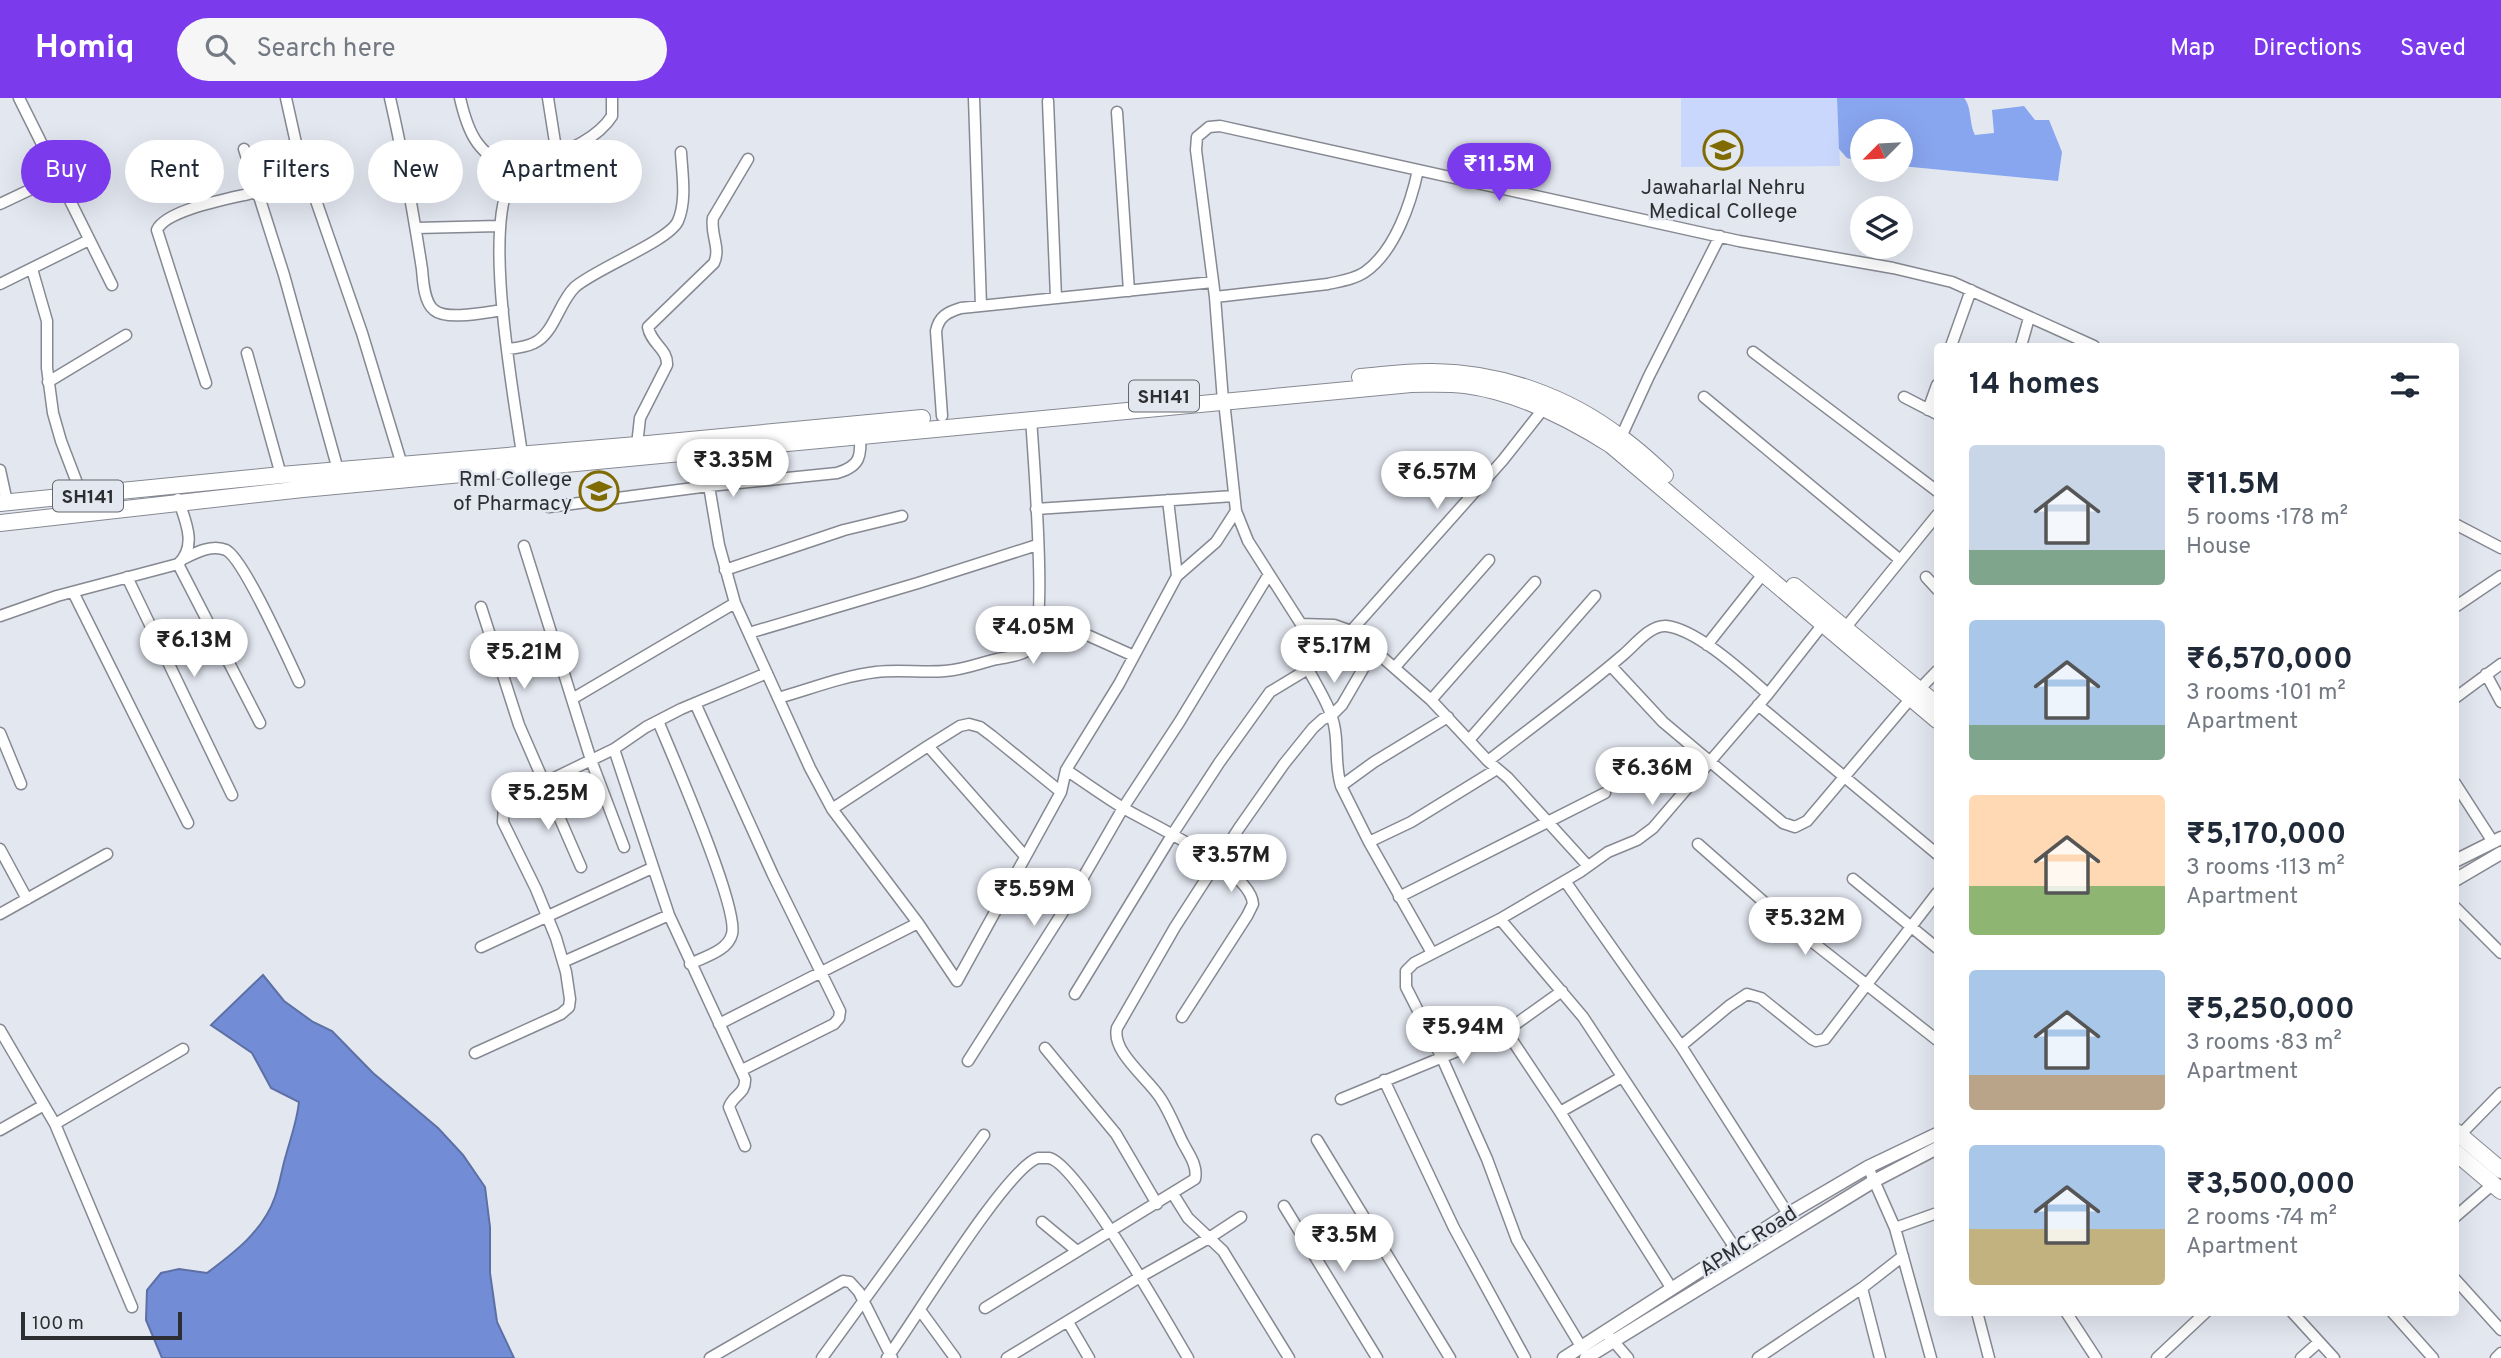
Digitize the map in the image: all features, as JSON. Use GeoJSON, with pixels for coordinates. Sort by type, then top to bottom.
{"type":"FeatureCollection","features":[{"type":"Feature","properties":{"kind":"main road","name":"SH141"},"geometry":{"type":"LineString","coordinates":[[180,504],[1222,398],[1408,372],[1460,374],[1505,381],[1551,397],[1587,415],[1621,437],[1915,694],[1934,716]]}},
{"type":"Feature","properties":{"kind":"main road","name":"SH141"},"geometry":{"type":"LineString","coordinates":[[281,475],[942,416],[1411,383],[1467,385],[1544,408],[1574,421],[1611,445],[1823,624],[1841,632]]}},
{"type":"Feature","properties":{"kind":"main road"},"geometry":{"type":"LineString","coordinates":[[175,487],[281,475]]}},
{"type":"Feature","properties":{"kind":"main road","name":"SH141"},"geometry":{"type":"LineString","coordinates":[[3,502],[175,487]]}},
{"type":"Feature","properties":{"kind":"main road"},"geometry":{"type":"LineString","coordinates":[[0,523],[180,504]]}},
{"type":"Feature","properties":{"kind":"main road","name":"SH141"},"geometry":{"type":"LineString","coordinates":[[1915,694],[1934,704]]}},
{"type":"Feature","properties":{"kind":"main road"},"geometry":{"type":"LineString","coordinates":[[2459,1134],[2498,1181]]}},
{"type":"Feature","properties":{"kind":"main road"},"geometry":{"type":"LineString","coordinates":[[2459,1155],[2498,1181]]}},
{"type":"Feature","properties":{"kind":"street"},"geometry":{"type":"LineString","coordinates":[[19,98],[39,140]]}},
{"type":"Feature","properties":{"kind":"street"},"geometry":{"type":"LineString","coordinates":[[286,98],[296,142],[362,333],[402,465]]}},
{"type":"Feature","properties":{"kind":"street"},"geometry":{"type":"LineString","coordinates":[[390,98],[409,185],[429,304],[435,311],[455,315],[503,310]]}},
{"type":"Feature","properties":{"kind":"street"},"geometry":{"type":"LineString","coordinates":[[460,98],[470,135],[477,144]]}},
{"type":"Feature","properties":{"kind":"street"},"geometry":{"type":"LineString","coordinates":[[548,98],[555,140]]}},
{"type":"Feature","properties":{"kind":"street"},"geometry":{"type":"LineString","coordinates":[[585,140],[612,116],[612,98]]}},
{"type":"Feature","properties":{"kind":"street"},"geometry":{"type":"LineString","coordinates":[[974,98],[981,306]]}},
{"type":"Feature","properties":{"kind":"street"},"geometry":{"type":"LineString","coordinates":[[1048,101],[1056,298]]}},
{"type":"Feature","properties":{"kind":"street"},"geometry":{"type":"LineString","coordinates":[[1117,112],[1129,291]]}},
{"type":"Feature","properties":{"kind":"street"},"geometry":{"type":"LineString","coordinates":[[1432,953],[1369,842],[1341,786],[1336,769],[1335,732],[1331,716],[1308,669],[1301,624],[1248,541],[1236,512],[1222,398],[1215,297],[1196,150],[1197,136],[1209,127],[1220,126],[1720,236],[1893,268],[1952,282],[2087,343]]}},
{"type":"Feature","properties":{"kind":"street"},"geometry":{"type":"LineString","coordinates":[[508,349],[536,343],[543,337],[558,310],[575,288],[673,228],[681,211],[681,152]]}},
{"type":"Feature","properties":{"kind":"street"},"geometry":{"type":"LineString","coordinates":[[637,445],[640,418],[667,365],[667,355],[652,340],[648,327],[715,263],[718,255],[711,227],[713,218],[748,159]]}},
{"type":"Feature","properties":{"kind":"street"},"geometry":{"type":"LineString","coordinates":[[1215,297],[1328,284],[1366,271],[1402,223],[1418,170]]}},
{"type":"Feature","properties":{"kind":"street"},"geometry":{"type":"LineString","coordinates":[[0,204],[21,194]]}},
{"type":"Feature","properties":{"kind":"street"},"geometry":{"type":"LineString","coordinates":[[206,383],[157,230],[160,223],[173,215],[238,197]]}},
{"type":"Feature","properties":{"kind":"street"},"geometry":{"type":"LineString","coordinates":[[70,203],[113,285]]}},
{"type":"Feature","properties":{"kind":"street"},"geometry":{"type":"LineString","coordinates":[[261,203],[284,275],[338,470]]}},
{"type":"Feature","properties":{"kind":"street"},"geometry":{"type":"LineString","coordinates":[[504,203],[499,226],[503,310],[522,454]]}},
{"type":"Feature","properties":{"kind":"street"},"geometry":{"type":"LineString","coordinates":[[416,228],[499,226]]}},
{"type":"Feature","properties":{"kind":"street"},"geometry":{"type":"LineString","coordinates":[[1621,437],[1720,236]]}},
{"type":"Feature","properties":{"kind":"street"},"geometry":{"type":"LineString","coordinates":[[0,284],[89,240]]}},
{"type":"Feature","properties":{"kind":"street"},"geometry":{"type":"LineString","coordinates":[[32,269],[47,321],[48,382],[59,434],[82,496]]}},
{"type":"Feature","properties":{"kind":"street"},"geometry":{"type":"LineString","coordinates":[[942,416],[936,331],[937,322],[951,311],[1213,282]]}},
{"type":"Feature","properties":{"kind":"street"},"geometry":{"type":"LineString","coordinates":[[1952,343],[1971,290]]}},
{"type":"Feature","properties":{"kind":"street"},"geometry":{"type":"LineString","coordinates":[[2022,343],[2029,318]]}},
{"type":"Feature","properties":{"kind":"street"},"geometry":{"type":"LineString","coordinates":[[48,382],[126,335]]}},
{"type":"Feature","properties":{"kind":"street"},"geometry":{"type":"LineString","coordinates":[[1753,352],[1934,490]]}},
{"type":"Feature","properties":{"kind":"street"},"geometry":{"type":"LineString","coordinates":[[247,354],[281,475]]}},
{"type":"Feature","properties":{"kind":"street"},"geometry":{"type":"LineString","coordinates":[[1704,397],[1899,559]]}},
{"type":"Feature","properties":{"kind":"street"},"geometry":{"type":"LineString","coordinates":[[1904,397],[1933,412]]}},
{"type":"Feature","properties":{"kind":"street"},"geometry":{"type":"LineString","coordinates":[[1351,631],[1503,460],[1544,408]]}},
{"type":"Feature","properties":{"kind":"street"},"geometry":{"type":"LineString","coordinates":[[778,698],[877,671],[944,671],[1011,657],[1032,647],[1037,640],[1038,613],[1031,418]]}},
{"type":"Feature","properties":{"kind":"street"},"geometry":{"type":"LineString","coordinates":[[549,507],[845,471],[852,467],[861,453],[860,434]]}},
{"type":"Feature","properties":{"kind":"street"},"geometry":{"type":"LineString","coordinates":[[0,470],[3,502]]}},
{"type":"Feature","properties":{"kind":"street"},"geometry":{"type":"LineString","coordinates":[[709,486],[725,570],[735,603],[810,768],[832,809],[918,923],[957,981],[1061,792],[1066,770],[1135,656],[1177,576],[1216,542],[1236,512]]}},
{"type":"Feature","properties":{"kind":"street"},"geometry":{"type":"LineString","coordinates":[[175,487],[189,534],[188,548],[182,561]]}},
{"type":"Feature","properties":{"kind":"street"},"geometry":{"type":"LineString","coordinates":[[1036,509],[1234,496]]}},
{"type":"Feature","properties":{"kind":"street"},"geometry":{"type":"LineString","coordinates":[[1168,500],[1177,576]]}},
{"type":"Feature","properties":{"kind":"street"},"geometry":{"type":"LineString","coordinates":[[725,570],[844,530],[902,516]]}},
{"type":"Feature","properties":{"kind":"street"},"geometry":{"type":"LineString","coordinates":[[1841,632],[1934,518]]}},
{"type":"Feature","properties":{"kind":"street"},"geometry":{"type":"LineString","coordinates":[[2459,526],[2501,548]]}},
{"type":"Feature","properties":{"kind":"street"},"geometry":{"type":"LineString","coordinates":[[749,633],[1037,545]]}},
{"type":"Feature","properties":{"kind":"street"},"geometry":{"type":"LineString","coordinates":[[524,546],[591,760],[624,847]]}},
{"type":"Feature","properties":{"kind":"street"},"geometry":{"type":"LineString","coordinates":[[0,616],[182,561],[205,549],[220,548],[233,556],[248,580],[299,682]]}},
{"type":"Feature","properties":{"kind":"street"},"geometry":{"type":"LineString","coordinates":[[1395,667],[1489,560]]}},
{"type":"Feature","properties":{"kind":"street"},"geometry":{"type":"LineString","coordinates":[[182,561],[260,723]]}},
{"type":"Feature","properties":{"kind":"street"},"geometry":{"type":"LineString","coordinates":[[968,1061],[1066,907],[1123,808],[1180,721],[1269,574]]}},
{"type":"Feature","properties":{"kind":"street"},"geometry":{"type":"LineString","coordinates":[[1707,645],[1763,574]]}},
{"type":"Feature","properties":{"kind":"street"},"geometry":{"type":"LineString","coordinates":[[2459,604],[2501,576]]}},
{"type":"Feature","properties":{"kind":"street"},"geometry":{"type":"LineString","coordinates":[[127,577],[232,795]]}},
{"type":"Feature","properties":{"kind":"street"},"geometry":{"type":"LineString","coordinates":[[1926,577],[1934,586]]}},
{"type":"Feature","properties":{"kind":"street"},"geometry":{"type":"LineString","coordinates":[[1431,699],[1535,582]]}},
{"type":"Feature","properties":{"kind":"street"},"geometry":{"type":"LineString","coordinates":[[73,592],[188,823]]}},
{"type":"Feature","properties":{"kind":"street"},"geometry":{"type":"LineString","coordinates":[[1468,740],[1595,596]]}},
{"type":"Feature","properties":{"kind":"street"},"geometry":{"type":"LineString","coordinates":[[572,699],[735,603]]}},
{"type":"Feature","properties":{"kind":"street"},"geometry":{"type":"LineString","coordinates":[[481,607],[519,726],[581,867]]}},
{"type":"Feature","properties":{"kind":"street"},"geometry":{"type":"LineString","coordinates":[[1038,613],[1135,656]]}},
{"type":"Feature","properties":{"kind":"street"},"geometry":{"type":"LineString","coordinates":[[1301,624],[1334,625],[1351,631],[1395,667],[1431,699],[1492,765],[1508,778],[1588,866]]}},
{"type":"Feature","properties":{"kind":"street"},"geometry":{"type":"LineString","coordinates":[[1584,1353],[1517,1240],[1488,1159],[1406,987],[1406,971],[1414,963],[1500,919],[1608,852],[1637,840],[1653,828],[1711,763],[1823,624]]}},
{"type":"Feature","properties":{"kind":"street"},"geometry":{"type":"LineString","coordinates":[[1369,842],[1411,822],[1492,765],[1654,629],[1664,626],[1684,632],[1707,645],[1768,694]]}},
{"type":"Feature","properties":{"kind":"street"},"geometry":{"type":"LineString","coordinates":[[985,1308],[1157,1204],[1195,1178],[1195,1167],[1160,1097],[1123,1052],[1115,1034],[1121,1018],[1175,927],[1284,764],[1313,729],[1342,705],[1374,650]]}},
{"type":"Feature","properties":{"kind":"street"},"geometry":{"type":"LineString","coordinates":[[2459,695],[2501,664]]}},
{"type":"Feature","properties":{"kind":"street"},"geometry":{"type":"LineString","coordinates":[[1611,666],[1663,722],[1791,826],[1807,821],[1934,674]]}},
{"type":"Feature","properties":{"kind":"street"},"geometry":{"type":"LineString","coordinates":[[1075,994],[1219,762],[1270,692],[1308,669]]}},
{"type":"Feature","properties":{"kind":"street"},"geometry":{"type":"LineString","coordinates":[[475,1053],[566,1011],[570,999],[563,962],[548,916],[507,832],[502,813],[504,805],[509,800],[614,749],[658,721],[767,673]]}},
{"type":"Feature","properties":{"kind":"street"},"geometry":{"type":"LineString","coordinates":[[2486,674],[2501,702]]}},
{"type":"Feature","properties":{"kind":"street"},"geometry":{"type":"LineString","coordinates":[[695,703],[762,852],[840,1011],[839,1018],[822,1030],[742,1070]]}},
{"type":"Feature","properties":{"kind":"street"},"geometry":{"type":"LineString","coordinates":[[1758,705],[1934,851]]}},
{"type":"Feature","properties":{"kind":"street"},"geometry":{"type":"LineString","coordinates":[[1341,786],[1374,762],[1448,717]]}},
{"type":"Feature","properties":{"kind":"street"},"geometry":{"type":"LineString","coordinates":[[658,721],[712,857],[732,919],[733,932],[724,947],[690,964]]}},
{"type":"Feature","properties":{"kind":"street"},"geometry":{"type":"LineString","coordinates":[[832,809],[960,726],[969,724],[980,727],[1061,792]]}},
{"type":"Feature","properties":{"kind":"street"},"geometry":{"type":"LineString","coordinates":[[0,733],[21,784]]}},
{"type":"Feature","properties":{"kind":"street"},"geometry":{"type":"LineString","coordinates":[[928,746],[1024,855]]}},
{"type":"Feature","properties":{"kind":"street"},"geometry":{"type":"LineString","coordinates":[[614,749],[669,915],[742,1070],[746,1086],[729,1107],[745,1146]]}},
{"type":"Feature","properties":{"kind":"street"},"geometry":{"type":"LineString","coordinates":[[1066,770],[1123,808],[1218,863],[1244,884],[1252,897],[1253,904],[1182,1017]]}},
{"type":"Feature","properties":{"kind":"street"},"geometry":{"type":"LineString","coordinates":[[2459,789],[2498,844]]}},
{"type":"Feature","properties":{"kind":"street"},"geometry":{"type":"LineString","coordinates":[[1399,897],[1605,793]]}},
{"type":"Feature","properties":{"kind":"street"},"geometry":{"type":"LineString","coordinates":[[1698,844],[1782,918],[1934,1038]]}},
{"type":"Feature","properties":{"kind":"street"},"geometry":{"type":"LineString","coordinates":[[2459,859],[2498,844]]}},
{"type":"Feature","properties":{"kind":"street"},"geometry":{"type":"LineString","coordinates":[[2459,877],[2498,844]]}},
{"type":"Feature","properties":{"kind":"street"},"geometry":{"type":"LineString","coordinates":[[0,849],[3,861],[27,899]]}},
{"type":"Feature","properties":{"kind":"street"},"geometry":{"type":"LineString","coordinates":[[0,914],[107,853]]}},
{"type":"Feature","properties":{"kind":"street"},"geometry":{"type":"LineString","coordinates":[[481,947],[652,868]]}},
{"type":"Feature","properties":{"kind":"street"},"geometry":{"type":"LineString","coordinates":[[1853,879],[1934,946]]}},
{"type":"Feature","properties":{"kind":"street"},"geometry":{"type":"LineString","coordinates":[[1565,881],[1681,1046],[1788,1214]]}},
{"type":"Feature","properties":{"kind":"street"},"geometry":{"type":"LineString","coordinates":[[1681,1046],[1728,1006],[1747,994],[1761,998],[1812,1039],[1821,1041],[1830,1035],[1934,897]]}},
{"type":"Feature","properties":{"kind":"street"},"geometry":{"type":"LineString","coordinates":[[2459,911],[2501,953]]}},
{"type":"Feature","properties":{"kind":"street"},"geometry":{"type":"LineString","coordinates":[[563,962],[669,915]]}},
{"type":"Feature","properties":{"kind":"street"},"geometry":{"type":"LineString","coordinates":[[1500,919],[1583,1017],[1735,1248]]}},
{"type":"Feature","properties":{"kind":"street"},"geometry":{"type":"LineString","coordinates":[[719,1024],[918,923]]}},
{"type":"Feature","properties":{"kind":"street"},"geometry":{"type":"LineString","coordinates":[[1340,1099],[1506,1031],[1562,991]]}},
{"type":"Feature","properties":{"kind":"street"},"geometry":{"type":"LineString","coordinates":[[0,1030],[55,1124],[132,1307]]}},
{"type":"Feature","properties":{"kind":"street"},"geometry":{"type":"LineString","coordinates":[[1506,1031],[1672,1289]]}},
{"type":"Feature","properties":{"kind":"street"},"geometry":{"type":"LineString","coordinates":[[1045,1048],[1116,1134],[1157,1204]]}},
{"type":"Feature","properties":{"kind":"street"},"geometry":{"type":"LineString","coordinates":[[55,1124],[183,1049]]}},
{"type":"Feature","properties":{"kind":"street"},"geometry":{"type":"LineString","coordinates":[[1560,1112],[1622,1077]]}},
{"type":"Feature","properties":{"kind":"street"},"geometry":{"type":"LineString","coordinates":[[1384,1080],[1454,1228],[1525,1358]]}},
{"type":"Feature","properties":{"kind":"street"},"geometry":{"type":"LineString","coordinates":[[2459,1132],[2501,1093]]}},
{"type":"Feature","properties":{"kind":"street"},"geometry":{"type":"LineString","coordinates":[[0,1129],[44,1105]]}},
{"type":"Feature","properties":{"kind":"street"},"geometry":{"type":"LineString","coordinates":[[822,1358],[984,1135]]}},
{"type":"Feature","properties":{"kind":"street","name":"APMC Road"},"geometry":{"type":"LineString","coordinates":[[1610,1337],[1672,1289],[1788,1214],[1868,1167],[1934,1135]]}},
{"type":"Feature","properties":{"kind":"street"},"geometry":{"type":"LineString","coordinates":[[1317,1140],[1450,1358]]}},
{"type":"Feature","properties":{"kind":"street","name":"APMC Road"},"geometry":{"type":"LineString","coordinates":[[1564,1358],[1584,1353],[1874,1181],[1934,1150]]}},
{"type":"Feature","properties":{"kind":"street"},"geometry":{"type":"LineString","coordinates":[[890,1357],[1000,1195],[1038,1158],[1048,1157],[1055,1160],[1070,1175],[1112,1231],[1188,1358]]}},
{"type":"Feature","properties":{"kind":"street"},"geometry":{"type":"LineString","coordinates":[[1868,1167],[1895,1228],[1931,1358]]}},
{"type":"Feature","properties":{"kind":"street"},"geometry":{"type":"LineString","coordinates":[[2459,1214],[2498,1181]]}},
{"type":"Feature","properties":{"kind":"street"},"geometry":{"type":"LineString","coordinates":[[1173,1194],[1188,1218],[1223,1251],[1289,1358]]}},
{"type":"Feature","properties":{"kind":"street"},"geometry":{"type":"LineString","coordinates":[[1284,1206],[1377,1358]]}},
{"type":"Feature","properties":{"kind":"street"},"geometry":{"type":"LineString","coordinates":[[1895,1228],[1934,1214]]}},
{"type":"Feature","properties":{"kind":"street"},"geometry":{"type":"LineString","coordinates":[[1013,1356],[1241,1217]]}},
{"type":"Feature","properties":{"kind":"street"},"geometry":{"type":"LineString","coordinates":[[1042,1222],[1077,1251]]}},
{"type":"Feature","properties":{"kind":"street"},"geometry":{"type":"LineString","coordinates":[[1764,1356],[1903,1256]]}},
{"type":"Feature","properties":{"kind":"street"},"geometry":{"type":"LineString","coordinates":[[710,1358],[843,1281],[855,1286],[864,1300],[890,1357]]}},
{"type":"Feature","properties":{"kind":"street"},"geometry":{"type":"LineString","coordinates":[[2459,1283],[2501,1330]]}},
{"type":"Feature","properties":{"kind":"street"},"geometry":{"type":"LineString","coordinates":[[1862,1288],[1880,1358]]}},
{"type":"Feature","properties":{"kind":"street"},"geometry":{"type":"LineString","coordinates":[[920,1310],[955,1358]]}},
{"type":"Feature","properties":{"kind":"street"},"geometry":{"type":"LineString","coordinates":[[1978,1316],[1989,1358]]}},
{"type":"Feature","properties":{"kind":"street"},"geometry":{"type":"LineString","coordinates":[[2070,1316],[2096,1358]]}},
{"type":"Feature","properties":{"kind":"street"},"geometry":{"type":"LineString","coordinates":[[2157,1358],[2202,1316]]}},
{"type":"Feature","properties":{"kind":"street"},"geometry":{"type":"LineString","coordinates":[[2296,1316],[2334,1358]]}},
{"type":"Feature","properties":{"kind":"street"},"geometry":{"type":"LineString","coordinates":[[2396,1316],[2433,1358]]}},
{"type":"Feature","properties":{"kind":"street"},"geometry":{"type":"LineString","coordinates":[[1068,1322],[1089,1358]]}},
{"type":"Feature","properties":{"kind":"street"},"geometry":{"type":"LineString","coordinates":[[1610,1337],[1628,1358]]}},
{"type":"Feature","properties":{"kind":"street"},"geometry":{"type":"LineString","coordinates":[[2301,1358],[2319,1342]]}},
{"type":"Feature","properties":{"kind":"street"},"geometry":{"type":"LineString","coordinates":[[2497,1358],[2501,1353]]}},
{"type":"Feature","properties":{"kind":"shaded area"},"geometry":{"type":"Polygon","coordinates":[[[1681,98],[1837,98],[1840,166],[1681,167],[1681,98]]]}},
{"type":"Feature","properties":{"kind":"shaded area"},"geometry":{"type":"Polygon","coordinates":[[[1837,98],[1964,98],[1975,135],[1994,133],[1992,110],[2024,106],[2035,120],[2049,120],[2062,152],[2058,181],[1913,167],[1913,119],[1850,119],[1850,159],[1839,149],[1837,98]]]}},
{"type":"Feature","properties":{"kind":"shaded area"},"geometry":{"type":"Polygon","coordinates":[[[263,975],[284,1001],[313,1022],[332,1031],[373,1073],[438,1128],[463,1155],[485,1187],[490,1227],[490,1273],[497,1322],[514,1358],[162,1358],[146,1320],[147,1290],[161,1273],[179,1269],[207,1273],[238,1249],[256,1230],[275,1197],[294,1129],[299,1102],[271,1088],[252,1053],[211,1025],[263,975]]]}},
{"type":"Feature","properties":{"kind":"place","name":"Jawaharlal Nehru Medical College"},"geometry":{"type":"Point","coordinates":[1723,150]}},
{"type":"Feature","properties":{"kind":"place","name":"Rml College of Pharmacy"},"geometry":{"type":"Point","coordinates":[599,491]}}]}
